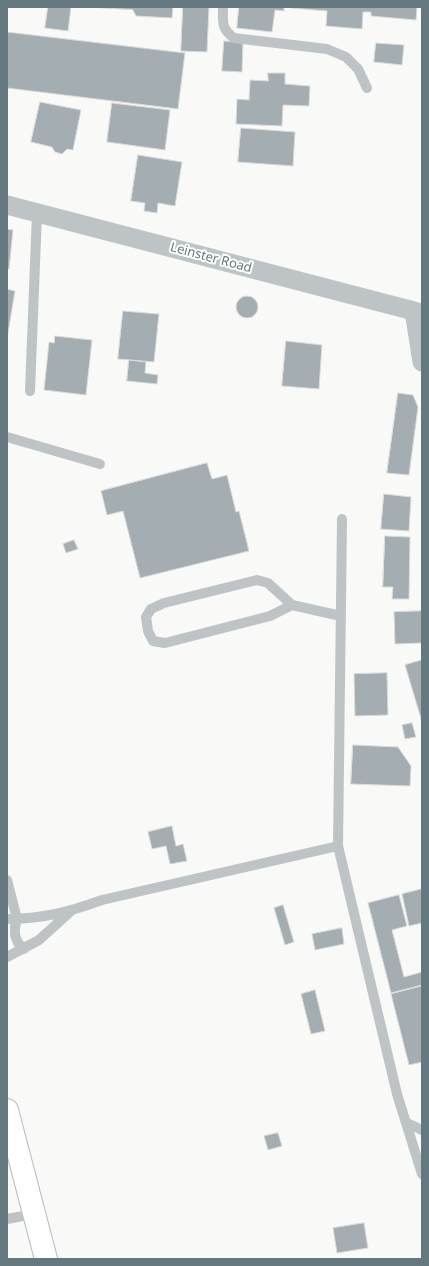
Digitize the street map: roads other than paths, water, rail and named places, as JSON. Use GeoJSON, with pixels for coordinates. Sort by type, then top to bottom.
{"type":"FeatureCollection","features":[{"type":"Feature","properties":{"kind":"main road"},"geometry":{"type":"LineString","coordinates":[[7,1110],[46,1259]]}},
{"type":"Feature","properties":{"kind":"street","name":"Leinster Road"},"geometry":{"type":"LineString","coordinates":[[7,205],[418,312]]}},
{"type":"Feature","properties":{"kind":"street"},"geometry":{"type":"LineString","coordinates":[[418,312],[422,362]]}},
{"type":"Feature","properties":{"kind":"lane"},"geometry":{"type":"LineString","coordinates":[[223,7],[223,24],[226,32],[234,38],[328,50],[346,57],[358,69],[367,88]]}},
{"type":"Feature","properties":{"kind":"lane"},"geometry":{"type":"LineString","coordinates":[[30,391],[38,213]]}},
{"type":"Feature","properties":{"kind":"lane"},"geometry":{"type":"LineString","coordinates":[[7,436],[100,464]]}},
{"type":"Feature","properties":{"kind":"lane"},"geometry":{"type":"LineString","coordinates":[[342,519],[338,846],[397,1094],[422,1174]]}},
{"type":"Feature","properties":{"kind":"lane"},"geometry":{"type":"LineString","coordinates":[[292,605],[270,616],[165,643],[153,641],[148,631],[146,617],[151,609],[164,603],[257,580],[268,583],[292,605],[341,616]]}},
{"type":"Feature","properties":{"kind":"lane"},"geometry":{"type":"LineString","coordinates":[[12,919],[34,918],[71,911],[102,900],[338,846]]}},
{"type":"Feature","properties":{"kind":"lane"},"geometry":{"type":"LineString","coordinates":[[7,880],[15,935],[18,943],[24,949]]}},
{"type":"Feature","properties":{"kind":"lane"},"geometry":{"type":"LineString","coordinates":[[7,957],[24,949],[43,936],[71,911]]}},
{"type":"Feature","properties":{"kind":"lane"},"geometry":{"type":"LineString","coordinates":[[407,1123],[422,1130]]}},
{"type":"Feature","properties":{"kind":"lane"},"geometry":{"type":"LineString","coordinates":[[7,1219],[34,1214]]}}]}
